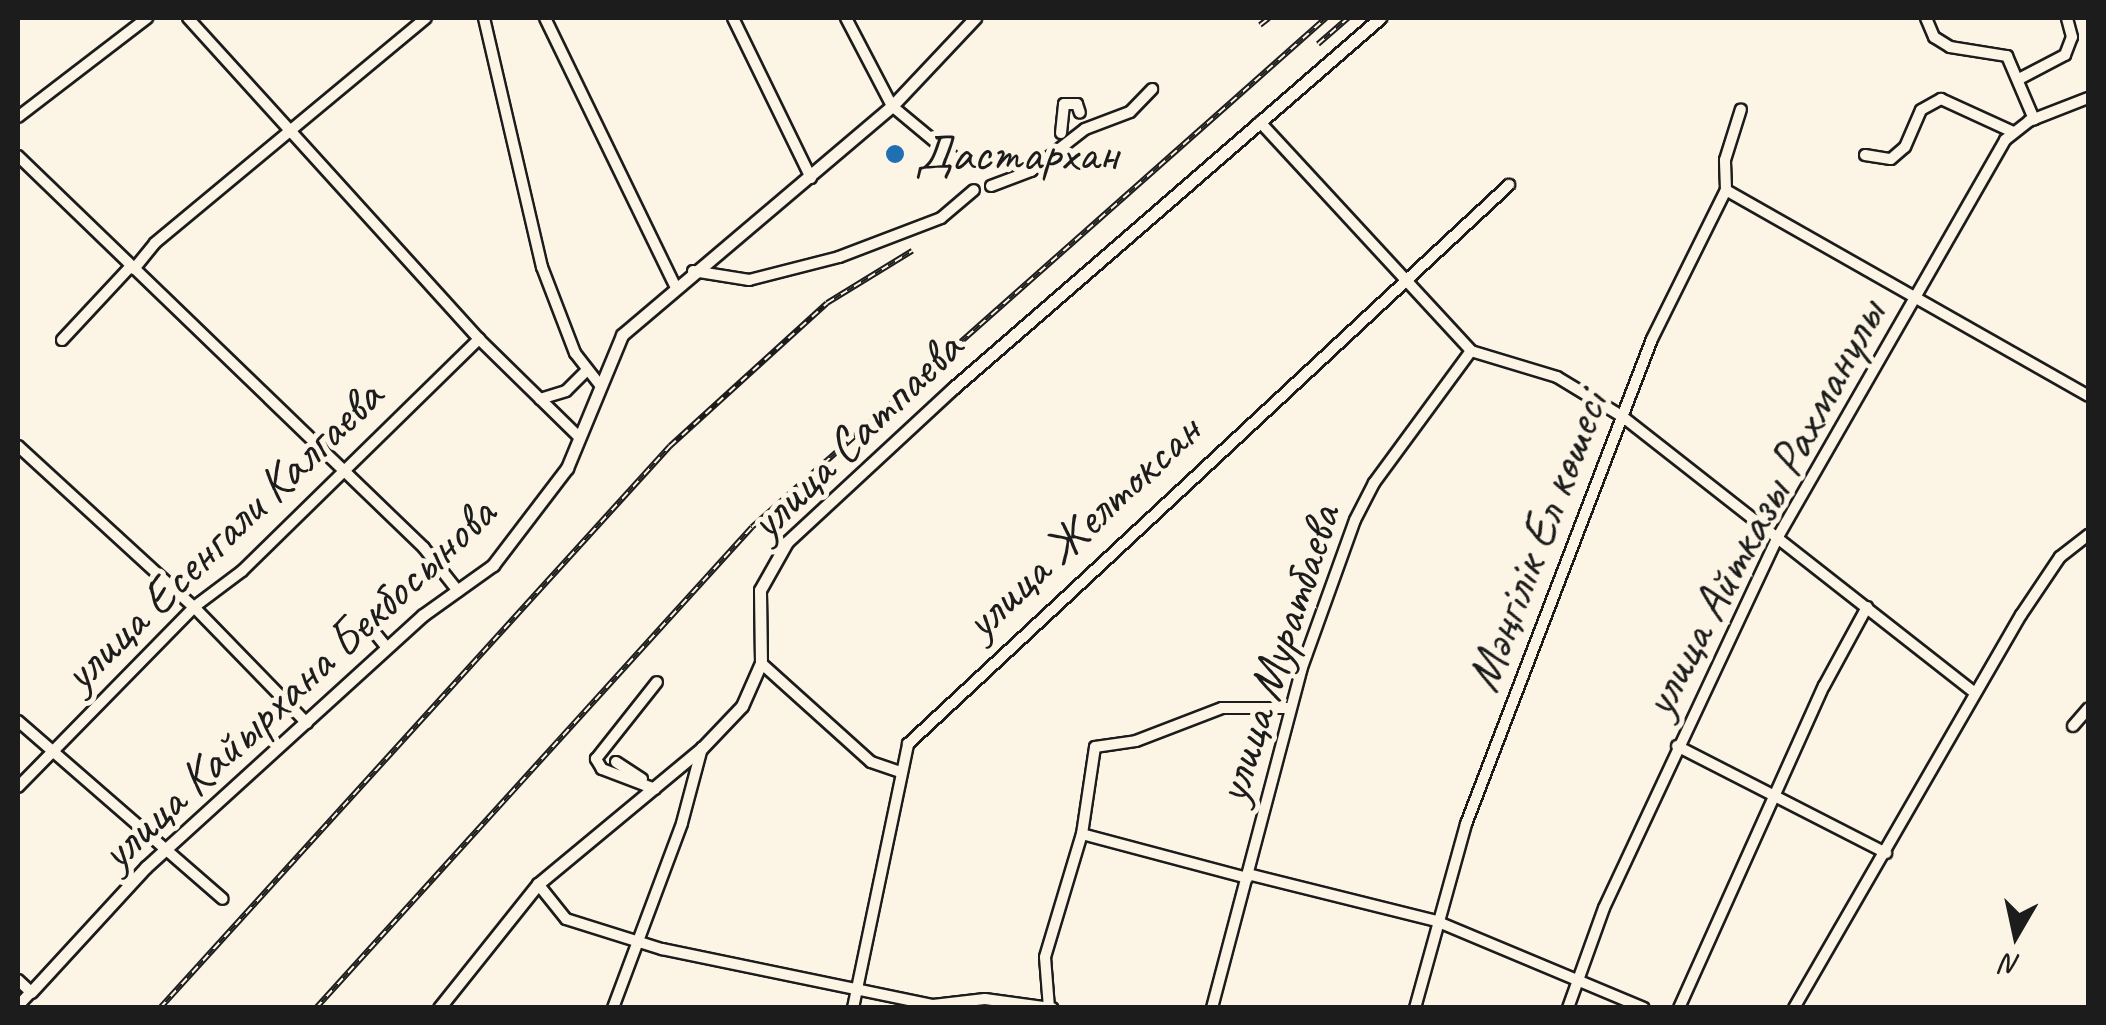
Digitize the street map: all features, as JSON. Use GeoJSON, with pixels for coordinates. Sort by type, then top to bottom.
{"type":"FeatureCollection","features":[{"type":"Feature","properties":{"kind":"street"},"geometry":{"type":"LineString","coordinates":[[18,116],[147,18]]}},
{"type":"Feature","properties":{"kind":"street"},"geometry":{"type":"LineString","coordinates":[[188,18],[289,134],[480,339],[578,437]]}},
{"type":"Feature","properties":{"kind":"street"},"geometry":{"type":"LineString","coordinates":[[62,340],[155,243],[426,18]]}},
{"type":"Feature","properties":{"kind":"street"},"geometry":{"type":"LineString","coordinates":[[484,18],[542,267],[586,370],[599,384]]}},
{"type":"Feature","properties":{"kind":"street"},"geometry":{"type":"LineString","coordinates":[[544,18],[675,286]]}},
{"type":"Feature","properties":{"kind":"street"},"geometry":{"type":"LineString","coordinates":[[733,18],[812,178]]}},
{"type":"Feature","properties":{"kind":"street"},"geometry":{"type":"LineString","coordinates":[[846,18],[892,106],[957,160]]}},
{"type":"Feature","properties":{"kind":"street","name":"улица Кайырхана Бекбосынова"},"geometry":{"type":"LineString","coordinates":[[18,1006],[165,850],[512,540],[567,468],[622,336],[675,286],[812,178],[892,106],[975,18]]}},
{"type":"Feature","properties":{"kind":"street","name":"улица Сатпаева"},"geometry":{"type":"LineString","coordinates":[[439,1008],[538,884],[702,748],[742,706],[761,663],[760,590],[787,542],[1380,18]]}},
{"type":"Feature","properties":{"kind":"street"},"geometry":{"type":"LineString","coordinates":[[1926,18],[1940,42],[1966,52],[2002,53],[2019,79],[2034,120]]}},
{"type":"Feature","properties":{"kind":"street"},"geometry":{"type":"LineString","coordinates":[[2019,79],[2065,55],[2072,37],[2067,18]]}},
{"type":"Feature","properties":{"kind":"street"},"geometry":{"type":"LineString","coordinates":[[991,186],[1031,171],[1085,129],[1130,112],[1152,88]]}},
{"type":"Feature","properties":{"kind":"street"},"geometry":{"type":"LineString","coordinates":[[1864,155],[1891,159],[1905,146],[1921,110],[1941,98],[2013,132],[2088,98]]}},
{"type":"Feature","properties":{"kind":"street"},"geometry":{"type":"LineString","coordinates":[[1060,133],[1064,104],[1076,104],[1080,113]]}},
{"type":"Feature","properties":{"kind":"street","name":"Мәңгілік Ел көшесі"},"geometry":{"type":"LineString","coordinates":[[1415,1008],[1466,824],[1666,308],[1726,190],[1725,160],[1741,109]]}},
{"type":"Feature","properties":{"kind":"street"},"geometry":{"type":"LineString","coordinates":[[1260,122],[1471,351],[1557,377],[1623,417],[1975,693]]}},
{"type":"Feature","properties":{"kind":"street","name":"улица Айтказы Рахманулы"},"geometry":{"type":"LineString","coordinates":[[1568,1008],[1576,980],[1677,746],[1778,535],[2013,132]]}},
{"type":"Feature","properties":{"kind":"street"},"geometry":{"type":"LineString","coordinates":[[18,156],[344,470],[458,590]]}},
{"type":"Feature","properties":{"kind":"street","name":"улица Желтоксан"},"geometry":{"type":"LineString","coordinates":[[853,1008],[908,744],[989,663],[1405,278],[1510,186]]}},
{"type":"Feature","properties":{"kind":"street"},"geometry":{"type":"LineString","coordinates":[[693,272],[749,280],[839,257],[940,218],[974,190]]}},
{"type":"Feature","properties":{"kind":"street"},"geometry":{"type":"LineString","coordinates":[[1726,190],[1919,296],[2088,396]]}},
{"type":"Feature","properties":{"kind":"street","name":"улица Есенгали Калгаева"},"geometry":{"type":"LineString","coordinates":[[18,787],[194,607],[242,571],[480,339]]}},
{"type":"Feature","properties":{"kind":"street","name":"улица Муратбаева"},"geometry":{"type":"LineString","coordinates":[[1212,1008],[1290,708],[1368,496],[1471,351]]}},
{"type":"Feature","properties":{"kind":"street"},"geometry":{"type":"LineString","coordinates":[[540,399],[566,391],[586,370]]}},
{"type":"Feature","properties":{"kind":"street"},"geometry":{"type":"LineString","coordinates":[[18,446],[194,607],[307,723]]}},
{"type":"Feature","properties":{"kind":"street"},"geometry":{"type":"LineString","coordinates":[[1794,1008],[1975,693],[2060,557],[2088,535]]}},
{"type":"Feature","properties":{"kind":"street"},"geometry":{"type":"LineString","coordinates":[[1679,1008],[1774,795],[1867,606]]}},
{"type":"Feature","properties":{"kind":"street"},"geometry":{"type":"LineString","coordinates":[[375,633],[387,648]]}},
{"type":"Feature","properties":{"kind":"street"},"geometry":{"type":"LineString","coordinates":[[761,663],[871,762],[900,772]]}},
{"type":"Feature","properties":{"kind":"street"},"geometry":{"type":"LineString","coordinates":[[655,789],[616,768],[597,766],[598,748],[657,682]]}},
{"type":"Feature","properties":{"kind":"street"},"geometry":{"type":"LineString","coordinates":[[538,884],[566,919],[636,941],[932,1006],[985,999],[1050,1007],[1045,957],[1082,834],[1095,746],[1136,740],[1222,708],[1290,708]]}},
{"type":"Feature","properties":{"kind":"street"},"geometry":{"type":"LineString","coordinates":[[2073,726],[2088,709]]}},
{"type":"Feature","properties":{"kind":"street"},"geometry":{"type":"LineString","coordinates":[[18,721],[223,899]]}},
{"type":"Feature","properties":{"kind":"street"},"geometry":{"type":"LineString","coordinates":[[1677,746],[1886,853]]}},
{"type":"Feature","properties":{"kind":"street"},"geometry":{"type":"LineString","coordinates":[[613,1008],[682,823],[702,748]]}},
{"type":"Feature","properties":{"kind":"street"},"geometry":{"type":"LineString","coordinates":[[1082,834],[1436,922],[1644,1008]]}},
{"type":"Feature","properties":{"kind":"street"},"geometry":{"type":"LineString","coordinates":[[18,980],[31,992]]}},
{"type":"Feature","properties":{"kind":"railway"},"geometry":{"type":"LineString","coordinates":[[1260,25],[1269,18]]}},
{"type":"Feature","properties":{"kind":"railway"},"geometry":{"type":"LineString","coordinates":[[316,1008],[752,527],[1326,18]]}},
{"type":"Feature","properties":{"kind":"railway"},"geometry":{"type":"LineString","coordinates":[[1318,44],[1348,18]]}},
{"type":"Feature","properties":{"kind":"railway"},"geometry":{"type":"LineString","coordinates":[[160,1008],[670,446],[827,303],[912,251]]}},
{"type":"Feature","properties":{"kind":"place","name":"Дастархан"},"geometry":{"type":"Point","coordinates":[895,154]}}]}
